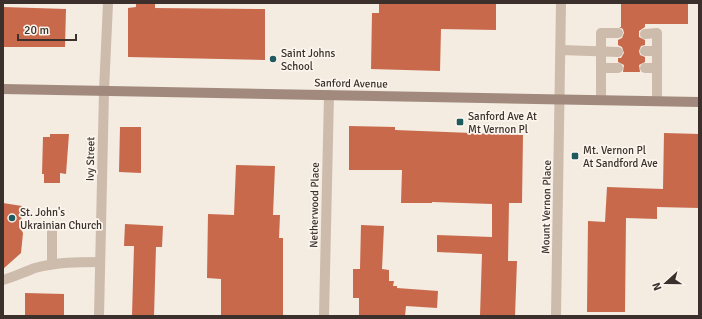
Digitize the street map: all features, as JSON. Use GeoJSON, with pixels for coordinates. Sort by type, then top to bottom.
{"type":"FeatureCollection","features":[{"type":"Feature","properties":{"kind":"main road","name":"Sanford Avenue"},"geometry":{"type":"LineString","coordinates":[[3,89],[699,102]]}},
{"type":"Feature","properties":{"kind":"street","name":"Ivy Street"},"geometry":{"type":"LineString","coordinates":[[99,316],[104,91],[108,3]]}},
{"type":"Feature","properties":{"kind":"street","name":"Mount Vernon Place"},"geometry":{"type":"LineString","coordinates":[[556,316],[561,3]]}},
{"type":"Feature","properties":{"kind":"street"},"geometry":{"type":"LineString","coordinates":[[601,100],[602,33],[618,33]]}},
{"type":"Feature","properties":{"kind":"street"},"geometry":{"type":"LineString","coordinates":[[645,34],[657,33],[657,101]]}},
{"type":"Feature","properties":{"kind":"street"},"geometry":{"type":"LineString","coordinates":[[560,50],[618,52]]}},
{"type":"Feature","properties":{"kind":"street"},"geometry":{"type":"LineString","coordinates":[[645,52],[657,51]]}},
{"type":"Feature","properties":{"kind":"street"},"geometry":{"type":"LineString","coordinates":[[601,68],[618,68]]}},
{"type":"Feature","properties":{"kind":"street"},"geometry":{"type":"LineString","coordinates":[[645,68],[657,68]]}},
{"type":"Feature","properties":{"kind":"street","name":"Netherwood Place"},"geometry":{"type":"LineString","coordinates":[[324,316],[329,95]]}},
{"type":"Feature","properties":{"kind":"street"},"geometry":{"type":"LineString","coordinates":[[52,226],[52,264]]}},
{"type":"Feature","properties":{"kind":"street"},"geometry":{"type":"LineString","coordinates":[[3,280],[52,264],[100,262]]}},
{"type":"Feature","properties":{"kind":"building"},"geometry":{"type":"Polygon","coordinates":[[[136,3],[155,3],[155,8],[265,9],[265,60],[128,57],[128,8],[136,7],[136,3]]]}},
{"type":"Feature","properties":{"kind":"building"},"geometry":{"type":"Polygon","coordinates":[[[379,3],[496,3],[496,30],[441,29],[440,71],[371,69],[372,13],[379,13],[379,3]]]}},
{"type":"Feature","properties":{"kind":"building"},"geometry":{"type":"Polygon","coordinates":[[[621,3],[688,3],[688,24],[645,24],[645,27],[639,31],[639,37],[645,40],[645,45],[641,46],[639,51],[640,55],[645,57],[645,62],[639,65],[640,72],[623,72],[624,65],[618,62],[618,58],[621,58],[624,53],[622,47],[618,45],[618,40],[622,38],[624,33],[623,29],[619,27],[621,27],[621,3]]]}},
{"type":"Feature","properties":{"kind":"building"},"geometry":{"type":"Polygon","coordinates":[[[3,7],[66,9],[65,47],[3,47],[3,7]]]}},
{"type":"Feature","properties":{"kind":"building"},"geometry":{"type":"Polygon","coordinates":[[[349,126],[395,127],[395,130],[523,135],[522,203],[509,203],[508,261],[517,261],[515,316],[480,316],[482,254],[437,252],[437,235],[492,237],[492,204],[432,202],[401,203],[402,170],[349,170],[349,126]]]}},
{"type":"Feature","properties":{"kind":"building"},"geometry":{"type":"Polygon","coordinates":[[[120,127],[141,127],[141,173],[119,172],[120,127]]]}},
{"type":"Feature","properties":{"kind":"building"},"geometry":{"type":"Polygon","coordinates":[[[664,133],[699,134],[699,208],[657,207],[657,219],[626,218],[625,312],[587,312],[588,221],[605,222],[607,187],[663,189],[664,133]]]}},
{"type":"Feature","properties":{"kind":"building"},"geometry":{"type":"Polygon","coordinates":[[[50,134],[69,134],[66,174],[60,173],[60,183],[44,183],[44,174],[42,174],[43,137],[50,137],[50,134]]]}},
{"type":"Feature","properties":{"kind":"building"},"geometry":{"type":"Polygon","coordinates":[[[236,165],[275,166],[273,215],[280,215],[279,238],[283,238],[283,316],[221,316],[221,279],[207,278],[208,214],[234,215],[236,165]]]}},
{"type":"Feature","properties":{"kind":"building","name":"St. John's Ukrainian Church"},"geometry":{"type":"Polygon","coordinates":[[[3,203],[22,206],[21,229],[23,233],[21,253],[3,269],[3,203]]]}},
{"type":"Feature","properties":{"kind":"building"},"geometry":{"type":"Polygon","coordinates":[[[125,224],[163,226],[162,247],[156,247],[154,316],[132,316],[134,246],[124,246],[125,224]]]}},
{"type":"Feature","properties":{"kind":"building"},"geometry":{"type":"Polygon","coordinates":[[[361,225],[384,226],[382,269],[389,270],[389,281],[394,281],[393,286],[397,286],[397,288],[438,291],[437,308],[406,306],[405,316],[359,316],[359,298],[353,298],[353,269],[360,269],[361,225]]]}},
{"type":"Feature","properties":{"kind":"building"},"geometry":{"type":"Polygon","coordinates":[[[25,293],[64,294],[64,316],[25,315],[25,293]]]}},
{"type":"Feature","properties":{"kind":"place","name":"Saint Johns School"},"geometry":{"type":"Point","coordinates":[273,59]}},
{"type":"Feature","properties":{"kind":"place","name":"Sanford Ave At Mt Vernon Pl"},"geometry":{"type":"Point","coordinates":[460,122]}},
{"type":"Feature","properties":{"kind":"place","name":"Mt. Vernon Pl At Sandford Ave"},"geometry":{"type":"Point","coordinates":[575,156]}},
{"type":"Feature","properties":{"kind":"place","name":"St. John's Ukrainian Church"},"geometry":{"type":"Point","coordinates":[12,218]}}]}
